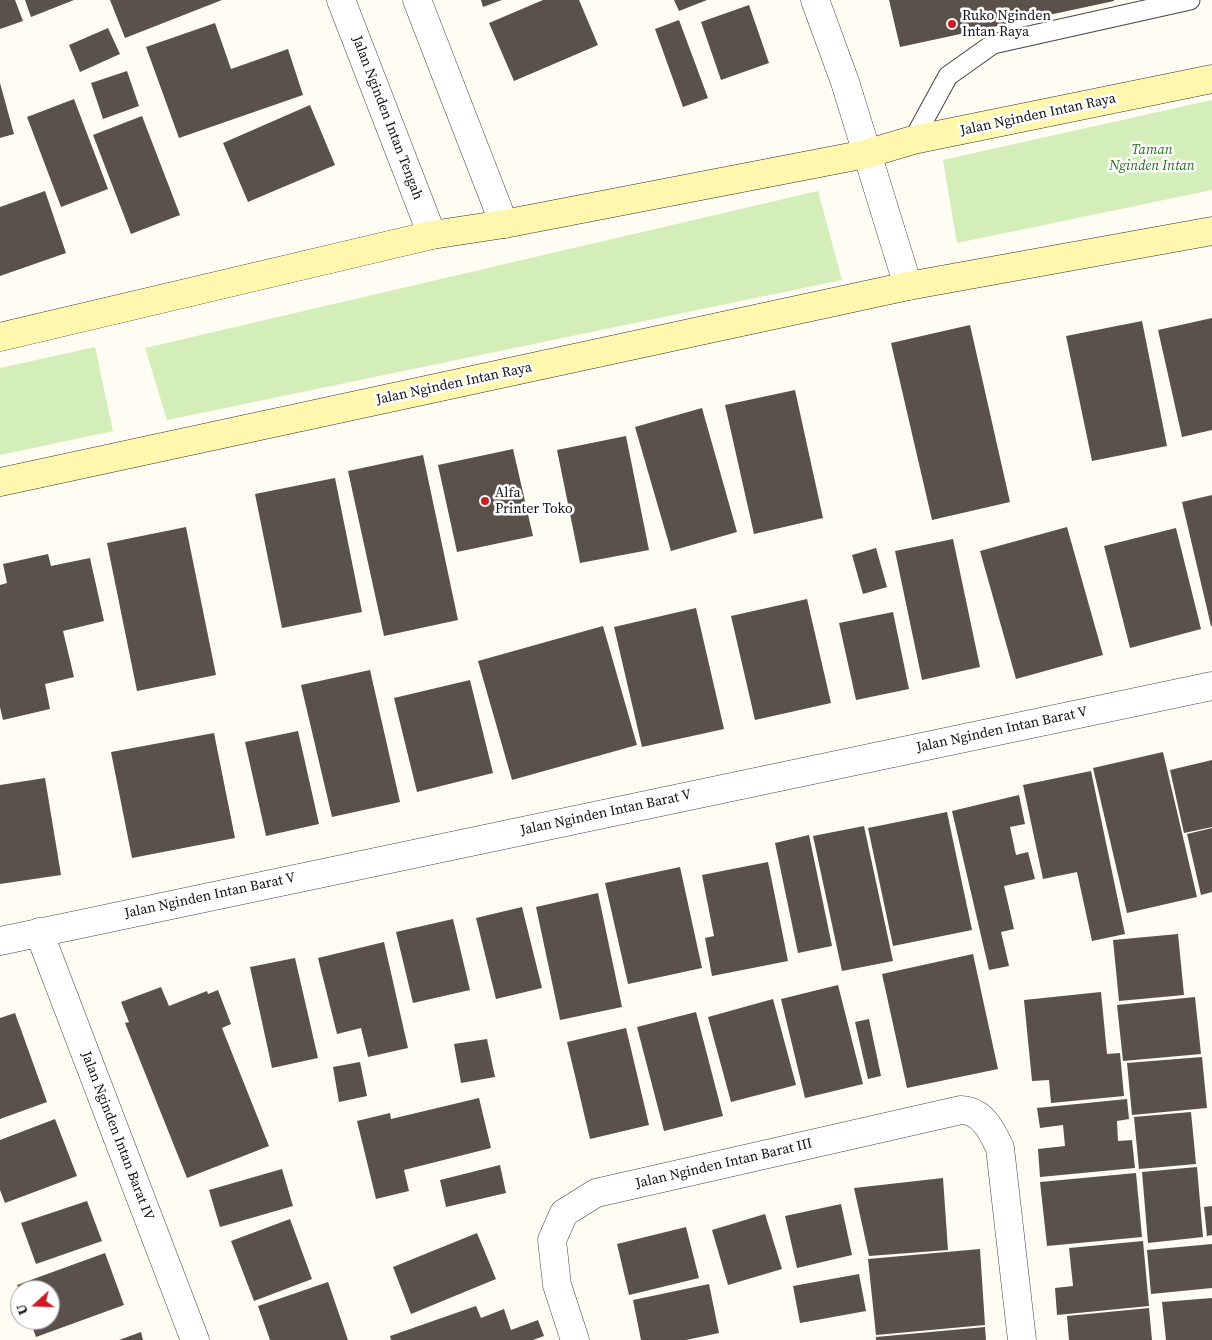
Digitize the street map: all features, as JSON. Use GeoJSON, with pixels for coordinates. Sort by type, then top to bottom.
{"type":"FeatureCollection","features":[{"type":"Feature","properties":{"kind":"street","name":"Jalan Nginden Intan Tengah"},"geometry":{"type":"LineString","coordinates":[[341,0],[432,235]]}},
{"type":"Feature","properties":{"kind":"street"},"geometry":{"type":"LineString","coordinates":[[417,0],[504,224]]}},
{"type":"Feature","properties":{"kind":"street"},"geometry":{"type":"LineString","coordinates":[[815,0],[845,82],[908,286]]}},
{"type":"Feature","properties":{"kind":"street","name":"Jalan Nginden Intan Raya"},"geometry":{"type":"LineString","coordinates":[[0,336],[432,235],[504,224],[866,154],[913,140],[1212,79]]}},
{"type":"Feature","properties":{"kind":"street","name":"Jalan Nginden Intan Raya"},"geometry":{"type":"LineString","coordinates":[[0,482],[908,286],[1212,231]]}},
{"type":"Feature","properties":{"kind":"street","name":"Jalan Nginden Intan Barat V"},"geometry":{"type":"LineString","coordinates":[[0,941],[1212,686]]}},
{"type":"Feature","properties":{"kind":"street","name":"Jalan Nginden Intan Barat IV"},"geometry":{"type":"LineString","coordinates":[[39,932],[195,1340]]}},
{"type":"Feature","properties":{"kind":"street","name":"Jalan Nginden Intan Barat III"},"geometry":{"type":"LineString","coordinates":[[575,1340],[557,1285],[552,1240],[564,1213],[596,1193],[961,1110],[968,1110],[979,1116],[991,1129],[1000,1148],[1022,1340]]}},
{"type":"Feature","properties":{"kind":"lane"},"geometry":{"type":"LineString","coordinates":[[913,140],[948,76],[992,44],[1190,0]]}},
{"type":"Feature","properties":{"kind":"green space","name":"Taman Nginden Intan"},"geometry":{"type":"Polygon","coordinates":[[[1212,100],[1212,190],[957,243],[943,160],[1212,100]]]}},
{"type":"Feature","properties":{"kind":"green space"},"geometry":{"type":"Polygon","coordinates":[[[818,191],[842,280],[167,420],[145,348],[818,191]]]}},
{"type":"Feature","properties":{"kind":"green space"},"geometry":{"type":"Polygon","coordinates":[[[95,347],[113,431],[0,455],[0,368],[95,347]]]}},
{"type":"Feature","properties":{"kind":"building"},"geometry":{"type":"Polygon","coordinates":[[[0,0],[15,0],[23,21],[0,29],[0,0]]]}},
{"type":"Feature","properties":{"kind":"building"},"geometry":{"type":"Polygon","coordinates":[[[25,0],[74,0],[31,17],[25,0]]]}},
{"type":"Feature","properties":{"kind":"building"},"geometry":{"type":"Polygon","coordinates":[[[110,0],[222,0],[125,38],[110,0]]]}},
{"type":"Feature","properties":{"kind":"building"},"geometry":{"type":"Polygon","coordinates":[[[481,0],[502,0],[483,7],[481,0]]]}},
{"type":"Feature","properties":{"kind":"building"},"geometry":{"type":"Polygon","coordinates":[[[543,0],[579,0],[598,45],[514,81],[489,23],[543,0]]]}},
{"type":"Feature","properties":{"kind":"building"},"geometry":{"type":"Polygon","coordinates":[[[674,0],[707,0],[679,11],[674,0]]]}},
{"type":"Feature","properties":{"kind":"building","name":"Ruko Nginden Intan Raya"},"geometry":{"type":"Polygon","coordinates":[[[889,0],[1114,0],[1114,1],[900,47],[889,0]]]}},
{"type":"Feature","properties":{"kind":"building"},"geometry":{"type":"Polygon","coordinates":[[[749,5],[769,63],[721,80],[701,22],[749,5]]]}},
{"type":"Feature","properties":{"kind":"building"},"geometry":{"type":"Polygon","coordinates":[[[679,20],[708,98],[683,107],[655,29],[679,20]]]}},
{"type":"Feature","properties":{"kind":"building"},"geometry":{"type":"Polygon","coordinates":[[[215,23],[231,69],[288,49],[303,95],[179,138],[146,47],[215,23]]]}},
{"type":"Feature","properties":{"kind":"building"},"geometry":{"type":"Polygon","coordinates":[[[108,28],[120,54],[80,72],[69,45],[108,28]]]}},
{"type":"Feature","properties":{"kind":"building"},"geometry":{"type":"Polygon","coordinates":[[[127,71],[139,106],[103,119],[91,83],[127,71]]]}},
{"type":"Feature","properties":{"kind":"building"},"geometry":{"type":"Polygon","coordinates":[[[0,83],[14,134],[0,138],[0,83]]]}},
{"type":"Feature","properties":{"kind":"building"},"geometry":{"type":"Polygon","coordinates":[[[74,99],[108,189],[61,207],[27,117],[74,99]]]}},
{"type":"Feature","properties":{"kind":"building"},"geometry":{"type":"Polygon","coordinates":[[[310,105],[335,165],[248,202],[223,143],[310,105]]]}},
{"type":"Feature","properties":{"kind":"building"},"geometry":{"type":"Polygon","coordinates":[[[142,116],[180,215],[131,234],[93,135],[142,116]]]}},
{"type":"Feature","properties":{"kind":"building"},"geometry":{"type":"Polygon","coordinates":[[[45,191],[66,253],[0,276],[0,207],[45,191]]]}},
{"type":"Feature","properties":{"kind":"building"},"geometry":{"type":"Polygon","coordinates":[[[1212,318],[1212,430],[1182,437],[1158,330],[1212,318]]]}},
{"type":"Feature","properties":{"kind":"building"},"geometry":{"type":"Polygon","coordinates":[[[1142,321],[1167,446],[1092,461],[1066,336],[1142,321]]]}},
{"type":"Feature","properties":{"kind":"building"},"geometry":{"type":"Polygon","coordinates":[[[970,325],[1010,502],[932,520],[891,343],[970,325]]]}},
{"type":"Feature","properties":{"kind":"building"},"geometry":{"type":"Polygon","coordinates":[[[795,390],[823,518],[754,534],[725,405],[795,390]]]}},
{"type":"Feature","properties":{"kind":"building"},"geometry":{"type":"Polygon","coordinates":[[[702,408],[737,532],[671,551],[635,427],[702,408]]]}},
{"type":"Feature","properties":{"kind":"building"},"geometry":{"type":"Polygon","coordinates":[[[626,436],[649,550],[580,563],[557,450],[626,436]]]}},
{"type":"Feature","properties":{"kind":"building","name":"Alfa Printer Toko"},"geometry":{"type":"Polygon","coordinates":[[[513,449],[533,536],[457,552],[438,465],[513,449]]]}},
{"type":"Feature","properties":{"kind":"building"},"geometry":{"type":"Polygon","coordinates":[[[423,455],[458,620],[384,636],[348,471],[423,455]]]}},
{"type":"Feature","properties":{"kind":"building"},"geometry":{"type":"Polygon","coordinates":[[[335,478],[362,612],[282,628],[255,494],[335,478]]]}},
{"type":"Feature","properties":{"kind":"building"},"geometry":{"type":"Polygon","coordinates":[[[1212,495],[1212,626],[1211,626],[1182,502],[1212,495]]]}},
{"type":"Feature","properties":{"kind":"building"},"geometry":{"type":"Polygon","coordinates":[[[186,527],[216,675],[137,691],[107,543],[186,527]]]}},
{"type":"Feature","properties":{"kind":"building"},"geometry":{"type":"Polygon","coordinates":[[[1067,527],[1103,655],[1016,679],[980,551],[1067,527]]]}},
{"type":"Feature","properties":{"kind":"building"},"geometry":{"type":"Polygon","coordinates":[[[1176,528],[1201,629],[1130,648],[1104,546],[1176,528]]]}},
{"type":"Feature","properties":{"kind":"building"},"geometry":{"type":"Polygon","coordinates":[[[953,539],[980,667],[922,680],[895,551],[953,539]]]}},
{"type":"Feature","properties":{"kind":"building"},"geometry":{"type":"Polygon","coordinates":[[[876,548],[887,587],[863,594],[852,555],[876,548]]]}},
{"type":"Feature","properties":{"kind":"building"},"geometry":{"type":"Polygon","coordinates":[[[48,554],[51,566],[90,558],[104,621],[63,631],[74,677],[45,684],[50,709],[3,720],[0,707],[0,585],[7,583],[3,564],[48,554]]]}},
{"type":"Feature","properties":{"kind":"building"},"geometry":{"type":"Polygon","coordinates":[[[807,599],[831,703],[755,720],[731,616],[807,599]]]}},
{"type":"Feature","properties":{"kind":"building"},"geometry":{"type":"Polygon","coordinates":[[[696,608],[724,729],[642,747],[614,627],[696,608]]]}},
{"type":"Feature","properties":{"kind":"building"},"geometry":{"type":"Polygon","coordinates":[[[893,612],[909,689],[856,700],[839,623],[893,612]]]}},
{"type":"Feature","properties":{"kind":"building"},"geometry":{"type":"Polygon","coordinates":[[[603,626],[637,745],[512,780],[478,661],[603,626]]]}},
{"type":"Feature","properties":{"kind":"building"},"geometry":{"type":"Polygon","coordinates":[[[370,670],[400,802],[332,817],[301,685],[370,670]]]}},
{"type":"Feature","properties":{"kind":"building"},"geometry":{"type":"Polygon","coordinates":[[[470,680],[493,773],[417,792],[394,698],[470,680]]]}},
{"type":"Feature","properties":{"kind":"building"},"geometry":{"type":"Polygon","coordinates":[[[298,731],[319,824],[266,836],[245,742],[298,731]]]}},
{"type":"Feature","properties":{"kind":"building"},"geometry":{"type":"Polygon","coordinates":[[[214,733],[235,838],[132,858],[111,752],[214,733]]]}},
{"type":"Feature","properties":{"kind":"building"},"geometry":{"type":"Polygon","coordinates":[[[1163,752],[1197,897],[1127,913],[1093,768],[1163,752]]]}},
{"type":"Feature","properties":{"kind":"building"},"geometry":{"type":"Polygon","coordinates":[[[1212,760],[1212,827],[1184,833],[1170,770],[1212,760]]]}},
{"type":"Feature","properties":{"kind":"building"},"geometry":{"type":"Polygon","coordinates":[[[1091,771],[1125,934],[1092,941],[1077,872],[1043,879],[1023,785],[1091,771]]]}},
{"type":"Feature","properties":{"kind":"building"},"geometry":{"type":"Polygon","coordinates":[[[45,778],[61,875],[0,884],[0,785],[45,778]]]}},
{"type":"Feature","properties":{"kind":"building"},"geometry":{"type":"Polygon","coordinates":[[[1019,795],[1025,824],[1010,827],[1016,855],[1028,852],[1035,879],[1004,886],[1014,929],[1001,932],[1009,966],[989,970],[952,811],[1019,795]]]}},
{"type":"Feature","properties":{"kind":"building"},"geometry":{"type":"Polygon","coordinates":[[[947,812],[972,930],[893,946],[868,828],[947,812]]]}},
{"type":"Feature","properties":{"kind":"building"},"geometry":{"type":"Polygon","coordinates":[[[864,826],[893,961],[842,971],[813,836],[864,826]]]}},
{"type":"Feature","properties":{"kind":"building"},"geometry":{"type":"Polygon","coordinates":[[[1212,828],[1212,892],[1201,895],[1187,834],[1212,828]]]}},
{"type":"Feature","properties":{"kind":"building"},"geometry":{"type":"Polygon","coordinates":[[[809,835],[832,946],[798,953],[775,843],[809,835]]]}},
{"type":"Feature","properties":{"kind":"building"},"geometry":{"type":"Polygon","coordinates":[[[768,862],[788,961],[712,976],[705,938],[714,936],[702,875],[768,862]]]}},
{"type":"Feature","properties":{"kind":"building"},"geometry":{"type":"Polygon","coordinates":[[[680,867],[702,968],[628,984],[605,883],[680,867]]]}},
{"type":"Feature","properties":{"kind":"building"},"geometry":{"type":"Polygon","coordinates":[[[598,893],[622,1007],[560,1020],[536,907],[598,893]]]}},
{"type":"Feature","properties":{"kind":"building"},"geometry":{"type":"Polygon","coordinates":[[[522,907],[542,988],[496,999],[476,918],[522,907]]]}},
{"type":"Feature","properties":{"kind":"building"},"geometry":{"type":"Polygon","coordinates":[[[453,919],[470,990],[413,1003],[396,932],[453,919]]]}},
{"type":"Feature","properties":{"kind":"building"},"geometry":{"type":"Polygon","coordinates":[[[1178,934],[1184,995],[1119,1001],[1113,940],[1178,934]]]}},
{"type":"Feature","properties":{"kind":"building"},"geometry":{"type":"Polygon","coordinates":[[[384,942],[408,1048],[368,1057],[361,1028],[337,1034],[318,958],[384,942]]]}},
{"type":"Feature","properties":{"kind":"building"},"geometry":{"type":"Polygon","coordinates":[[[973,954],[998,1069],[907,1088],[882,974],[973,954]]]}},
{"type":"Feature","properties":{"kind":"building"},"geometry":{"type":"Polygon","coordinates":[[[295,958],[318,1058],[272,1068],[250,967],[295,958]]]}},
{"type":"Feature","properties":{"kind":"building"},"geometry":{"type":"Polygon","coordinates":[[[838,985],[863,1084],[805,1098],[781,999],[838,985]]]}},
{"type":"Feature","properties":{"kind":"building"},"geometry":{"type":"Polygon","coordinates":[[[161,987],[169,1006],[207,991],[208,994],[218,990],[231,1024],[222,1028],[269,1146],[187,1178],[125,1023],[129,1022],[121,1002],[161,987]]]}},
{"type":"Feature","properties":{"kind":"building"},"geometry":{"type":"Polygon","coordinates":[[[1101,992],[1107,1054],[1120,1053],[1124,1096],[1051,1103],[1049,1080],[1032,1081],[1024,1000],[1101,992]]]}},
{"type":"Feature","properties":{"kind":"building"},"geometry":{"type":"Polygon","coordinates":[[[1195,997],[1201,1054],[1123,1061],[1117,1005],[1195,997]]]}},
{"type":"Feature","properties":{"kind":"building"},"geometry":{"type":"Polygon","coordinates":[[[773,999],[796,1085],[731,1102],[708,1017],[773,999]]]}},
{"type":"Feature","properties":{"kind":"building"},"geometry":{"type":"Polygon","coordinates":[[[696,1012],[723,1116],[664,1131],[637,1027],[696,1012]]]}},
{"type":"Feature","properties":{"kind":"building"},"geometry":{"type":"Polygon","coordinates":[[[15,1013],[47,1102],[0,1119],[0,1018],[15,1013]]]}},
{"type":"Feature","properties":{"kind":"building"},"geometry":{"type":"Polygon","coordinates":[[[869,1019],[881,1076],[868,1079],[855,1022],[869,1019]]]}},
{"type":"Feature","properties":{"kind":"building"},"geometry":{"type":"Polygon","coordinates":[[[626,1028],[649,1125],[590,1139],[567,1042],[626,1028]]]}},
{"type":"Feature","properties":{"kind":"building"},"geometry":{"type":"Polygon","coordinates":[[[487,1039],[495,1077],[461,1083],[454,1044],[487,1039]]]}},
{"type":"Feature","properties":{"kind":"building"},"geometry":{"type":"Polygon","coordinates":[[[1202,1057],[1207,1108],[1132,1115],[1127,1063],[1202,1057]]]}},
{"type":"Feature","properties":{"kind":"building"},"geometry":{"type":"Polygon","coordinates":[[[360,1062],[367,1096],[339,1102],[333,1067],[360,1062]]]}},
{"type":"Feature","properties":{"kind":"building"},"geometry":{"type":"Polygon","coordinates":[[[479,1098],[491,1148],[404,1170],[409,1191],[376,1199],[357,1121],[390,1113],[391,1119],[479,1098]]]}},
{"type":"Feature","properties":{"kind":"building"},"geometry":{"type":"Polygon","coordinates":[[[1127,1099],[1129,1119],[1117,1121],[1118,1141],[1132,1140],[1135,1168],[1040,1177],[1038,1149],[1065,1146],[1063,1125],[1040,1128],[1037,1108],[1127,1099]]]}},
{"type":"Feature","properties":{"kind":"building"},"geometry":{"type":"Polygon","coordinates":[[[1191,1112],[1196,1164],[1139,1169],[1134,1117],[1191,1112]]]}},
{"type":"Feature","properties":{"kind":"building"},"geometry":{"type":"Polygon","coordinates":[[[55,1119],[77,1176],[5,1203],[0,1190],[0,1140],[55,1119]]]}},
{"type":"Feature","properties":{"kind":"building"},"geometry":{"type":"Polygon","coordinates":[[[500,1165],[506,1193],[446,1207],[440,1180],[500,1165]]]}},
{"type":"Feature","properties":{"kind":"building"},"geometry":{"type":"Polygon","coordinates":[[[1197,1167],[1203,1237],[1148,1243],[1142,1172],[1197,1167]]]}},
{"type":"Feature","properties":{"kind":"building"},"geometry":{"type":"Polygon","coordinates":[[[282,1169],[293,1206],[220,1227],[209,1190],[282,1169]]]}},
{"type":"Feature","properties":{"kind":"building"},"geometry":{"type":"Polygon","coordinates":[[[1136,1173],[1142,1237],[1047,1246],[1040,1182],[1136,1173]]]}},
{"type":"Feature","properties":{"kind":"building"},"geometry":{"type":"Polygon","coordinates":[[[943,1178],[948,1250],[869,1256],[854,1188],[943,1178]]]}},
{"type":"Feature","properties":{"kind":"building"},"geometry":{"type":"Polygon","coordinates":[[[87,1201],[102,1241],[36,1264],[21,1223],[87,1201]]]}},
{"type":"Feature","properties":{"kind":"building"},"geometry":{"type":"Polygon","coordinates":[[[841,1204],[852,1255],[797,1268],[785,1216],[841,1204]]]}},
{"type":"Feature","properties":{"kind":"building"},"geometry":{"type":"Polygon","coordinates":[[[1212,1206],[1212,1235],[1207,1236],[1204,1207],[1212,1206]]]}},
{"type":"Feature","properties":{"kind":"building"},"geometry":{"type":"Polygon","coordinates":[[[765,1214],[782,1269],[728,1285],[712,1230],[765,1214]]]}},
{"type":"Feature","properties":{"kind":"building"},"geometry":{"type":"Polygon","coordinates":[[[290,1219],[312,1279],[254,1301],[231,1241],[290,1219]]]}},
{"type":"Feature","properties":{"kind":"building"},"geometry":{"type":"Polygon","coordinates":[[[686,1227],[699,1278],[629,1295],[617,1244],[686,1227]]]}},
{"type":"Feature","properties":{"kind":"building"},"geometry":{"type":"Polygon","coordinates":[[[477,1233],[496,1279],[411,1314],[393,1267],[477,1233]]]}},
{"type":"Feature","properties":{"kind":"building"},"geometry":{"type":"Polygon","coordinates":[[[1143,1241],[1149,1306],[1057,1315],[1055,1288],[1073,1286],[1069,1248],[1143,1241]]]}},
{"type":"Feature","properties":{"kind":"building"},"geometry":{"type":"Polygon","coordinates":[[[1212,1244],[1212,1288],[1151,1294],[1147,1250],[1212,1244]]]}},
{"type":"Feature","properties":{"kind":"building"},"geometry":{"type":"Polygon","coordinates":[[[980,1249],[985,1325],[876,1335],[868,1259],[980,1249]]]}},
{"type":"Feature","properties":{"kind":"building"},"geometry":{"type":"Polygon","coordinates":[[[105,1253],[124,1305],[60,1328],[60,1280],[31,1280],[105,1253]]]}},
{"type":"Feature","properties":{"kind":"building"},"geometry":{"type":"Polygon","coordinates":[[[859,1274],[866,1311],[800,1323],[793,1286],[859,1274]]]}},
{"type":"Feature","properties":{"kind":"building"},"geometry":{"type":"Polygon","coordinates":[[[328,1282],[348,1340],[270,1340],[258,1306],[328,1282]]]}},
{"type":"Feature","properties":{"kind":"building"},"geometry":{"type":"Polygon","coordinates":[[[709,1284],[719,1333],[686,1340],[641,1340],[633,1300],[709,1284]]]}},
{"type":"Feature","properties":{"kind":"building"},"geometry":{"type":"Polygon","coordinates":[[[1212,1298],[1212,1340],[1166,1340],[1162,1302],[1212,1298]]]}},
{"type":"Feature","properties":{"kind":"building"},"geometry":{"type":"Polygon","coordinates":[[[476,1306],[481,1318],[504,1309],[511,1330],[538,1320],[544,1336],[533,1340],[391,1340],[390,1336],[476,1306]]]}},
{"type":"Feature","properties":{"kind":"building"},"geometry":{"type":"Polygon","coordinates":[[[1149,1308],[1152,1340],[1069,1340],[1067,1316],[1149,1308]]]}},
{"type":"Feature","properties":{"kind":"building"},"geometry":{"type":"Polygon","coordinates":[[[985,1327],[986,1340],[876,1340],[876,1337],[985,1327]]]}},
{"type":"Feature","properties":{"kind":"building"},"geometry":{"type":"Polygon","coordinates":[[[34,1330],[55,1330],[36,1337],[34,1330]]]}},
{"type":"Feature","properties":{"kind":"building"},"geometry":{"type":"Polygon","coordinates":[[[141,1332],[143,1340],[119,1340],[141,1332]]]}},
{"type":"Feature","properties":{"kind":"place","name":"Ruko Nginden Intan Raya"},"geometry":{"type":"Point","coordinates":[952,24]}},
{"type":"Feature","properties":{"kind":"place","name":"Alfa Printer Toko"},"geometry":{"type":"Point","coordinates":[485,501]}}]}
